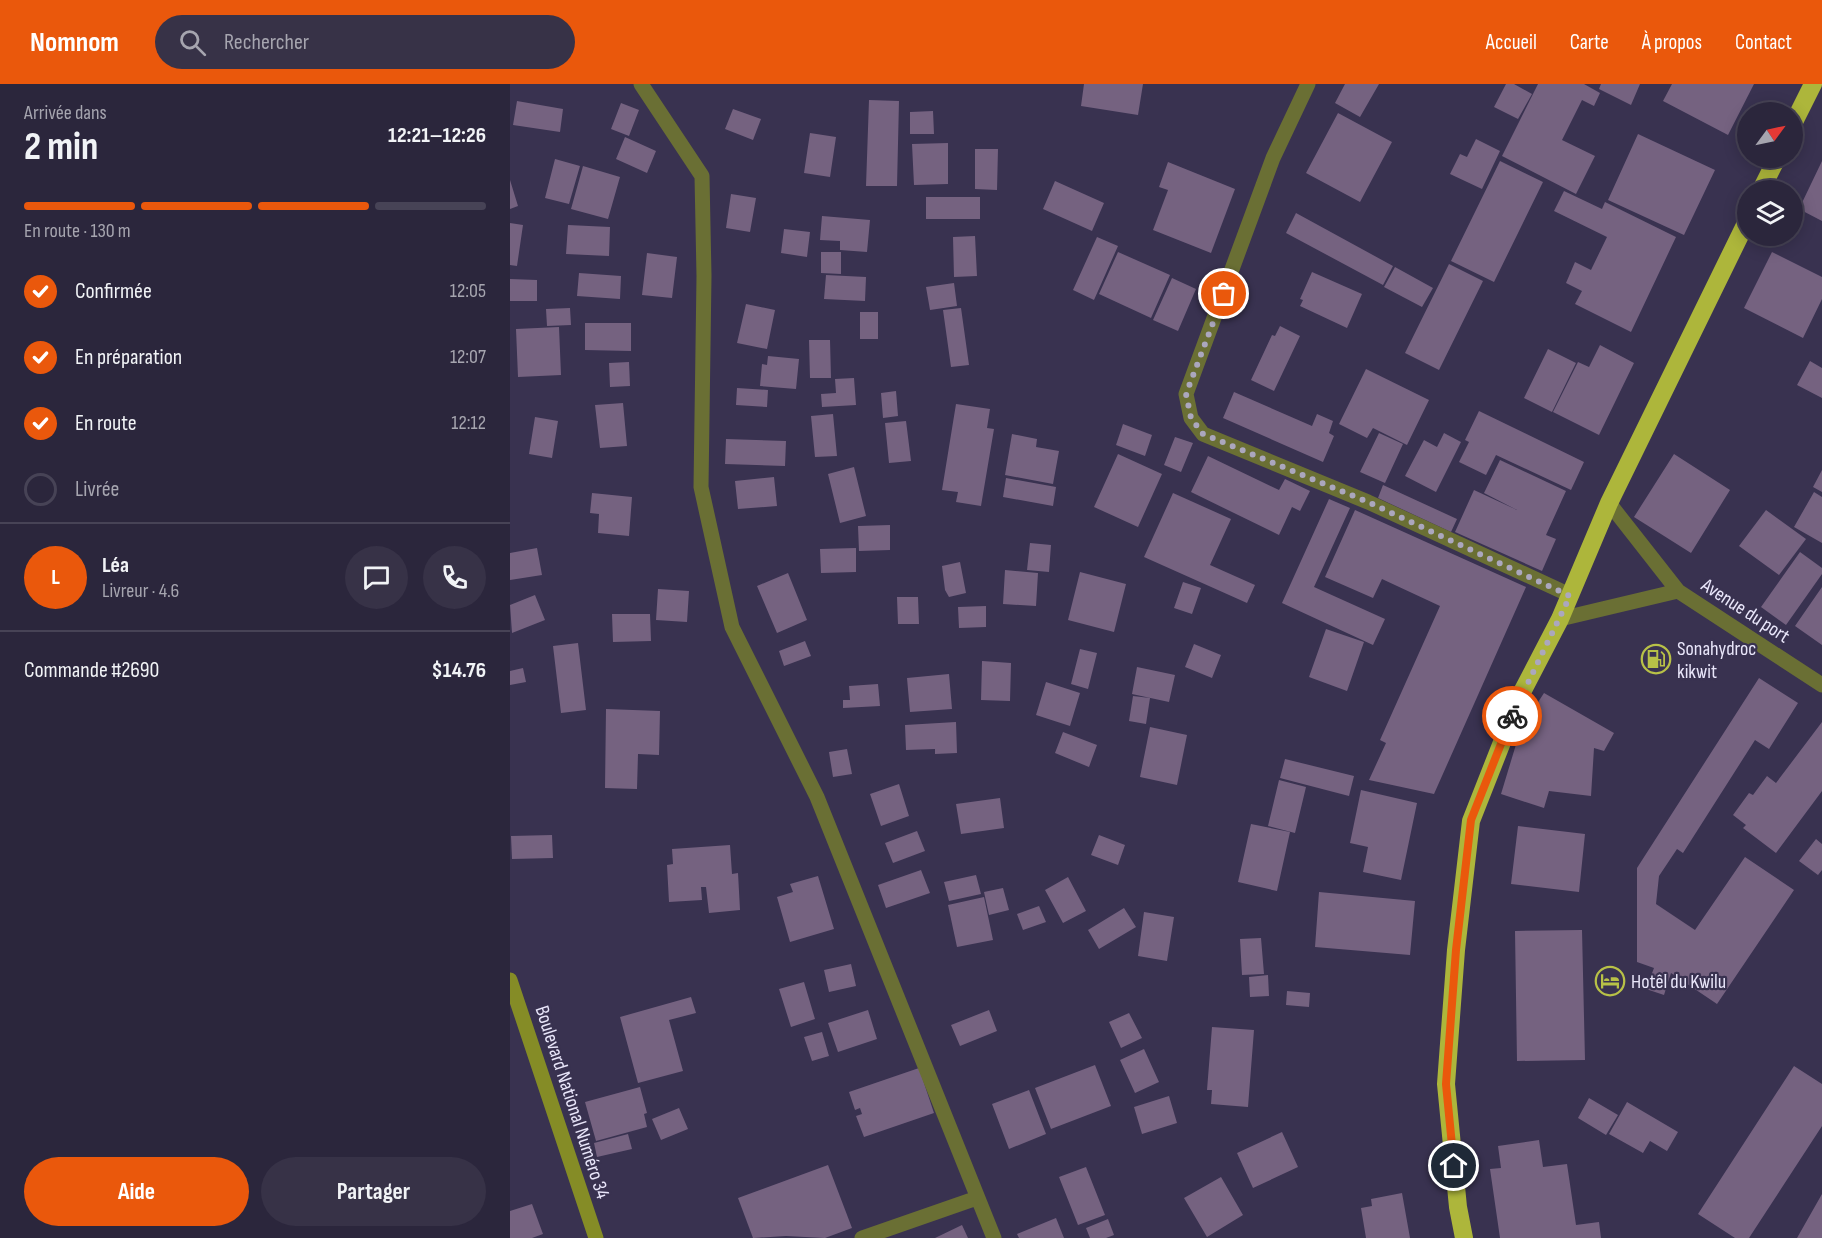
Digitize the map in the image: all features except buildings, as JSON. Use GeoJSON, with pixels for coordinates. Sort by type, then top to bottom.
{"type":"FeatureCollection","features":[{"type":"Feature","properties":{"kind":"highway"},"geometry":{"type":"LineString","coordinates":[[1803,104],[1813,84]]}},
{"type":"Feature","properties":{"kind":"highway"},"geometry":{"type":"LineString","coordinates":[[1464,1238],[1458,1207],[1446,1084],[1456,950],[1471,820],[1521,694],[1560,619],[1609,503],[1737,241]]}},
{"type":"Feature","properties":{"kind":"main road","name":"Boulevard National Numéro 34"},"geometry":{"type":"LineString","coordinates":[[510,980],[596,1238]]}},
{"type":"Feature","properties":{"kind":"street"},"geometry":{"type":"LineString","coordinates":[[641,84],[702,176],[704,276],[701,487],[732,627],[817,797],[994,1238]]}},
{"type":"Feature","properties":{"kind":"street"},"geometry":{"type":"LineString","coordinates":[[1308,84],[1273,158],[1186,394],[1191,418],[1203,434],[1368,502],[1570,596]]}},
{"type":"Feature","properties":{"kind":"street","name":"Avenue du port"},"geometry":{"type":"LineString","coordinates":[[1609,503],[1678,591],[1822,685]]}},
{"type":"Feature","properties":{"kind":"street"},"geometry":{"type":"LineString","coordinates":[[1560,619],[1678,591]]}},
{"type":"Feature","properties":{"kind":"street"},"geometry":{"type":"LineString","coordinates":[[862,1238],[977,1198]]}},
{"type":"Feature","properties":{"kind":"way so far"},"geometry":{"type":"LineString","coordinates":[[1224,294],[1186,394],[1191,418],[1203,434],[1368,502],[1570,596],[1512,716]]}},
{"type":"Feature","properties":{"kind":"place","name":"Sonahydroc kikwit"},"geometry":{"type":"Point","coordinates":[1656,659]}},
{"type":"Feature","properties":{"kind":"place","name":"Hotêl du Kwilu"},"geometry":{"type":"Point","coordinates":[1610,981]}},
{"type":"Feature","properties":{"kind":"route"},"geometry":{"type":"LineString","coordinates":[[1454,1166],[1446,1084],[1456,950],[1471,820],[1512,716]]}}]}
